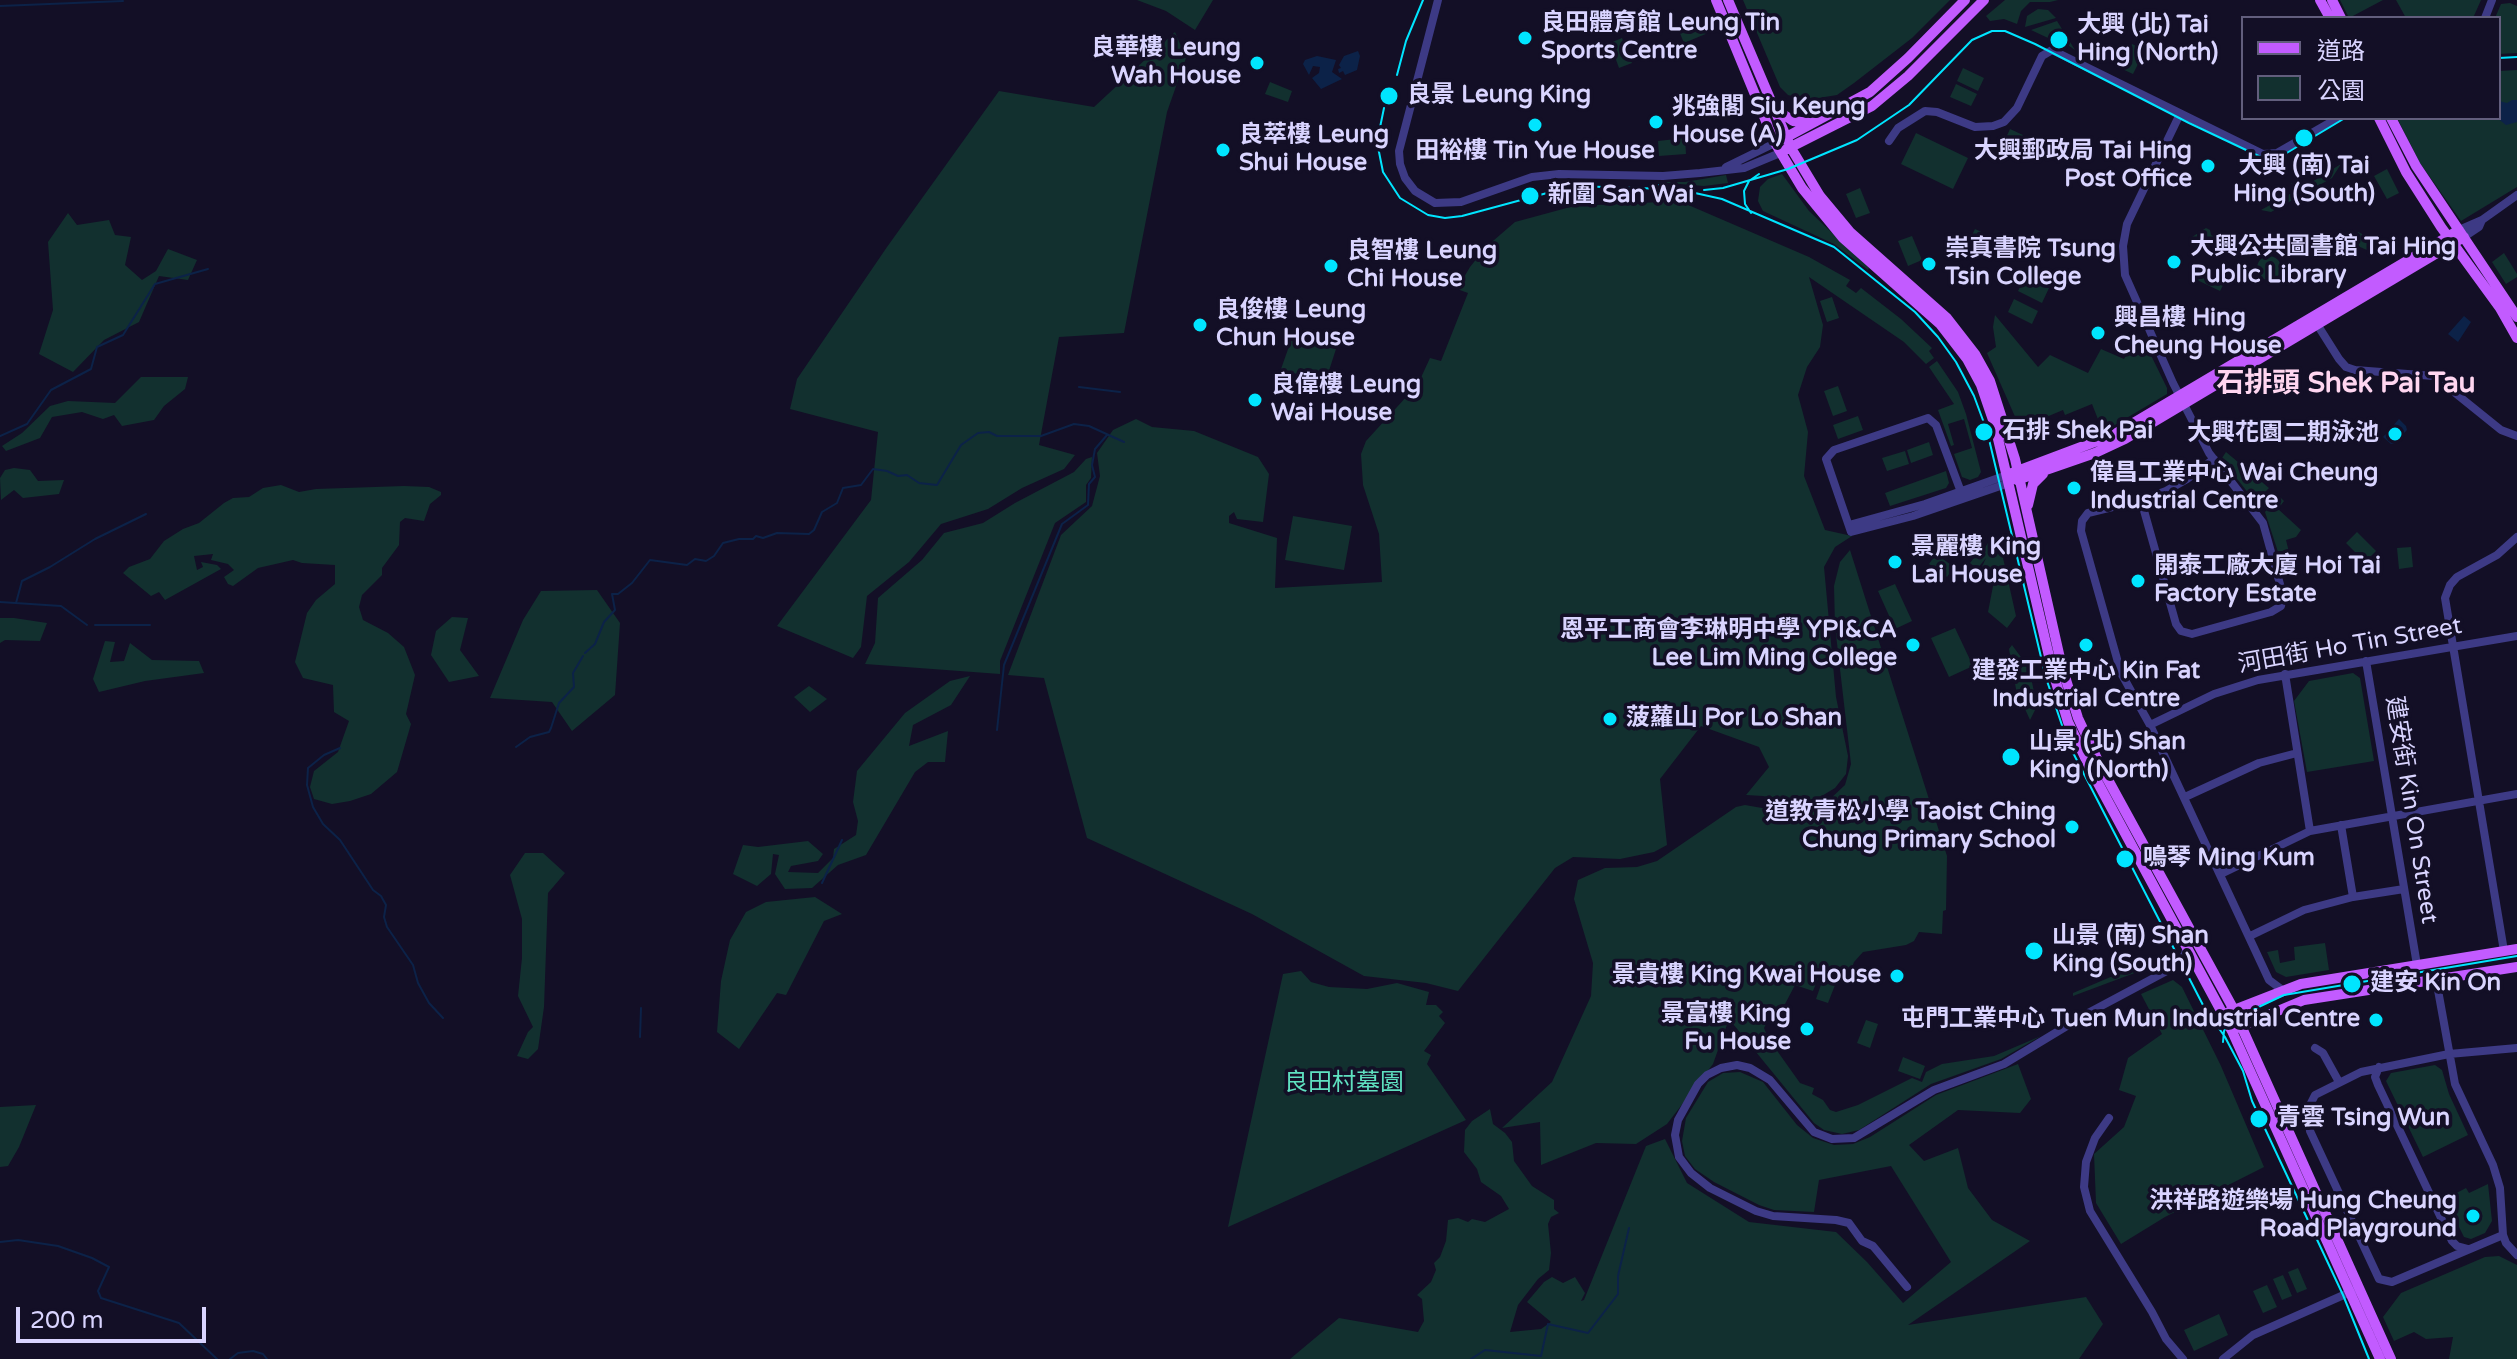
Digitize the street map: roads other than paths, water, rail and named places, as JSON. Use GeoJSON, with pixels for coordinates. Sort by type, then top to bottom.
{"type":"FeatureCollection","features":[{"type":"Feature","properties":{"kind":"main road"},"geometry":{"type":"LineString","coordinates":[[1716,0],[1778,148],[1802,188],[1832,226],[1930,314],[1958,347],[1986,398],[2027,511],[2065,675],[2082,727],[2223,990],[2228,1012]]}},
{"type":"Feature","properties":{"kind":"main road"},"geometry":{"type":"LineString","coordinates":[[1728,0],[1772,106],[1803,170],[1839,221],[1937,307],[1967,341],[1996,395],[2052,669],[2068,722],[2087,764],[2200,969],[2228,1012],[2354,1290],[2380,1359]]}},
{"type":"Feature","properties":{"kind":"main road"},"geometry":{"type":"LineString","coordinates":[[1789,143],[1813,123],[1859,99],[1880,83],[1965,0]]}},
{"type":"Feature","properties":{"kind":"main road"},"geometry":{"type":"LineString","coordinates":[[1778,148],[1814,137],[1883,98],[1984,0]]}},
{"type":"Feature","properties":{"kind":"main road"},"geometry":{"type":"LineString","coordinates":[[1772,106],[1793,121],[1813,123]]}},
{"type":"Feature","properties":{"kind":"main road"},"geometry":{"type":"LineString","coordinates":[[2382,120],[2406,172],[2517,338]]}},
{"type":"Feature","properties":{"kind":"main road"},"geometry":{"type":"LineString","coordinates":[[2383,120],[2517,317]]}},
{"type":"Feature","properties":{"kind":"main road"},"geometry":{"type":"LineString","coordinates":[[1803,170],[1804,156],[1814,137]]}},
{"type":"Feature","properties":{"kind":"main road"},"geometry":{"type":"LineString","coordinates":[[2014,477],[2048,469],[2115,445],[2182,400],[2461,234]]}},
{"type":"Feature","properties":{"kind":"main road"},"geometry":{"type":"LineString","coordinates":[[2014,477],[2113,435],[2182,400]]}},
{"type":"Feature","properties":{"kind":"main road"},"geometry":{"type":"LineString","coordinates":[[2027,511],[2033,484],[2048,469]]}},
{"type":"Feature","properties":{"kind":"main road"},"geometry":{"type":"LineString","coordinates":[[2228,1012],[2281,989],[2301,984],[2517,949]]}},
{"type":"Feature","properties":{"kind":"main road"},"geometry":{"type":"LineString","coordinates":[[2236,1029],[2304,1000],[2517,967]]}},
{"type":"Feature","properties":{"kind":"main road"},"geometry":{"type":"LineString","coordinates":[[2223,990],[2238,999],[2253,1001]]}},
{"type":"Feature","properties":{"kind":"main road"},"geometry":{"type":"LineString","coordinates":[[2354,1290],[2391,1359]]}},
{"type":"Feature","properties":{"kind":"street"},"geometry":{"type":"LineString","coordinates":[[1417,81],[1438,0]]}},
{"type":"Feature","properties":{"kind":"street"},"geometry":{"type":"LineString","coordinates":[[1889,141],[1898,128],[1925,111],[1937,112],[1975,127],[1987,128],[2004,122],[2017,108],[2042,56],[2048,51],[2057,51],[2266,154],[2284,150],[2335,120]]}},
{"type":"Feature","properties":{"kind":"street"},"geometry":{"type":"LineString","coordinates":[[1411,105],[1399,151],[1400,164],[1405,178],[1415,191],[1435,203],[1461,202],[1519,180],[1545,175],[1679,175],[1722,170],[1778,148]]}},
{"type":"Feature","properties":{"kind":"street"},"geometry":{"type":"LineString","coordinates":[[2141,500],[2176,624],[2181,631],[2192,634],[2277,610],[2283,595],[2263,523],[2214,459],[2182,400],[2129,287],[2123,253],[2130,217],[2180,114]]}},
{"type":"Feature","properties":{"kind":"street"},"geometry":{"type":"LineString","coordinates":[[2461,234],[2517,195]]}},
{"type":"Feature","properties":{"kind":"street"},"geometry":{"type":"LineString","coordinates":[[2315,321],[2346,367],[2434,376],[2504,433],[2517,436]]}},
{"type":"Feature","properties":{"kind":"street"},"geometry":{"type":"LineString","coordinates":[[1850,529],[1826,463],[1828,455],[1834,450],[1922,419],[1935,423],[1961,492]]}},
{"type":"Feature","properties":{"kind":"street"},"geometry":{"type":"LineString","coordinates":[[2214,459],[2177,485],[2141,500],[2088,513],[2080,528],[2116,661],[2185,797],[2269,980],[2281,989]]}},
{"type":"Feature","properties":{"kind":"street"},"geometry":{"type":"LineString","coordinates":[[1850,529],[2014,477]]}},
{"type":"Feature","properties":{"kind":"street"},"geometry":{"type":"LineString","coordinates":[[1850,529],[1928,511],[2014,477]]}},
{"type":"Feature","properties":{"kind":"street"},"geometry":{"type":"LineString","coordinates":[[2504,951],[2445,602],[2450,585],[2461,574],[2503,551],[2517,537]]}},
{"type":"Feature","properties":{"kind":"street","name":"河田街 Ho Tin Street"},"geometry":{"type":"LineString","coordinates":[[2150,725],[2225,690],[2285,674],[2517,636]]}},
{"type":"Feature","properties":{"kind":"street","name":"建安街 Kin On Street"},"geometry":{"type":"LineString","coordinates":[[2366,661],[2417,965]]}},
{"type":"Feature","properties":{"kind":"street"},"geometry":{"type":"LineString","coordinates":[[2285,674],[2310,831]]}},
{"type":"Feature","properties":{"kind":"street"},"geometry":{"type":"LineString","coordinates":[[2185,797],[2259,763],[2297,753]]}},
{"type":"Feature","properties":{"kind":"street"},"geometry":{"type":"LineString","coordinates":[[2221,874],[2310,831],[2517,794]]}},
{"type":"Feature","properties":{"kind":"street"},"geometry":{"type":"LineString","coordinates":[[2341,825],[2353,897]]}},
{"type":"Feature","properties":{"kind":"street"},"geometry":{"type":"LineString","coordinates":[[2250,936],[2304,910],[2353,897],[2404,889]]}},
{"type":"Feature","properties":{"kind":"street"},"geometry":{"type":"LineString","coordinates":[[2178,965],[2187,944]]}},
{"type":"Feature","properties":{"kind":"street"},"geometry":{"type":"LineString","coordinates":[[1907,1287],[1873,1246],[1862,1241],[1849,1223],[1773,1216],[1756,1211],[1710,1188],[1691,1173],[1677,1151],[1676,1130],[1692,1092],[1703,1078],[1726,1066],[1750,1068],[1774,1084],[1814,1132],[1832,1139],[1854,1138],[1934,1090],[2004,1064],[2090,1012],[2178,965],[2200,969]]}},
{"type":"Feature","properties":{"kind":"street"},"geometry":{"type":"LineString","coordinates":[[2436,979],[2458,1091],[2496,1172],[2503,1235],[2517,1255]]}},
{"type":"Feature","properties":{"kind":"street"},"geometry":{"type":"LineString","coordinates":[[2315,1048],[2323,1053],[2339,1082]]}},
{"type":"Feature","properties":{"kind":"street"},"geometry":{"type":"LineString","coordinates":[[2503,1235],[2392,1282],[2382,1281],[2377,1277],[2307,1122],[2307,1110],[2312,1098],[2339,1082],[2379,1067],[2449,1054],[2517,1048]]}},
{"type":"Feature","properties":{"kind":"street"},"geometry":{"type":"LineString","coordinates":[[2379,1067],[2375,1077],[2378,1085],[2452,1241],[2461,1248],[2470,1249]]}},
{"type":"Feature","properties":{"kind":"street"},"geometry":{"type":"LineString","coordinates":[[2109,1118],[2095,1138],[2086,1162],[2084,1187],[2090,1211],[2166,1339],[2183,1359]]}},
{"type":"Feature","properties":{"kind":"street"},"geometry":{"type":"LineString","coordinates":[[2223,1359],[2253,1335],[2354,1290]]}},
{"type":"Feature","properties":{"kind":"water"},"geometry":{"type":"Polygon","coordinates":[[[1358,51],[1357,70],[1345,75],[1343,71],[1339,73],[1344,56],[1358,51]]]}},
{"type":"Feature","properties":{"kind":"water"},"geometry":{"type":"Polygon","coordinates":[[[1317,56],[1336,60],[1332,72],[1342,79],[1321,89],[1312,78],[1319,73],[1320,67],[1313,66],[1309,75],[1303,64],[1305,60],[1317,56]]]}},
{"type":"Feature","properties":{"kind":"water"},"geometry":{"type":"Polygon","coordinates":[[[2517,100],[2517,122],[2506,125],[2500,120],[2501,102],[2517,100]]]}},
{"type":"Feature","properties":{"kind":"water"},"geometry":{"type":"Polygon","coordinates":[[[2464,316],[2471,322],[2458,342],[2448,334],[2464,316]]]}},
{"type":"Feature","properties":{"kind":"water","name":"大興花園二期泳池"},"geometry":{"type":"Polygon","coordinates":[[[2399,419],[2407,430],[2391,444],[2383,437],[2399,419]]]}},
{"type":"Feature","properties":{"kind":"waterway"},"geometry":{"type":"LineString","coordinates":[[0,6],[123,1]]}},
{"type":"Feature","properties":{"kind":"waterway"},"geometry":{"type":"LineString","coordinates":[[0,436],[27,424],[51,390],[91,369],[97,347],[123,335],[155,284],[208,269]]}},
{"type":"Feature","properties":{"kind":"waterway"},"geometry":{"type":"LineString","coordinates":[[1079,387],[1120,392]]}},
{"type":"Feature","properties":{"kind":"waterway"},"geometry":{"type":"LineString","coordinates":[[585,653],[595,644],[604,622],[615,610],[612,594],[618,594],[632,583],[650,560],[687,565],[695,559],[706,561],[723,543],[777,533],[809,534],[822,512],[837,503],[843,488],[861,485],[873,469],[898,476],[907,475],[919,483],[937,485],[961,445],[978,433],[1041,436],[1074,424],[1089,426],[1124,442]]}},
{"type":"Feature","properties":{"kind":"waterway"},"geometry":{"type":"LineString","coordinates":[[997,730],[1004,665],[1062,524],[1088,505],[1089,484],[1095,477],[1092,465],[1095,449],[1107,435]]}},
{"type":"Feature","properties":{"kind":"waterway"},"geometry":{"type":"LineString","coordinates":[[16,603],[22,581],[146,514]]}},
{"type":"Feature","properties":{"kind":"waterway"},"geometry":{"type":"LineString","coordinates":[[0,602],[61,606],[87,625]]}},
{"type":"Feature","properties":{"kind":"waterway"},"geometry":{"type":"LineString","coordinates":[[95,625],[150,625]]}},
{"type":"Feature","properties":{"kind":"waterway"},"geometry":{"type":"LineString","coordinates":[[516,747],[530,737],[549,732],[559,703],[574,687],[573,673],[583,656]]}},
{"type":"Feature","properties":{"kind":"waterway"},"geometry":{"type":"LineString","coordinates":[[340,748],[324,755],[308,768],[307,785],[313,807],[323,824],[340,840],[373,890],[381,896],[386,905],[384,917],[387,927],[413,965],[429,1003],[443,1018]]}},
{"type":"Feature","properties":{"kind":"waterway"},"geometry":{"type":"LineString","coordinates":[[822,883],[842,840]]}},
{"type":"Feature","properties":{"kind":"waterway"},"geometry":{"type":"LineString","coordinates":[[640,1037],[641,1008]]}},
{"type":"Feature","properties":{"kind":"waterway"},"geometry":{"type":"LineString","coordinates":[[1471,1359],[1485,1350],[1541,1356],[1548,1324],[1588,1333],[1618,1294],[1618,1276],[1629,1228]]}},
{"type":"Feature","properties":{"kind":"waterway"},"geometry":{"type":"LineString","coordinates":[[0,1242],[18,1240],[58,1246],[109,1267],[98,1291],[101,1298],[179,1323],[217,1359]]}},
{"type":"Feature","properties":{"kind":"waterway"},"geometry":{"type":"LineString","coordinates":[[230,1359],[238,1353],[253,1351],[267,1359]]}},
{"type":"Feature","properties":{"kind":"tunnel"},"geometry":{"type":"LineString","coordinates":[[1411,105],[1417,81]]}},
{"type":"Feature","properties":{"kind":"tram line"},"geometry":{"type":"LineString","coordinates":[[1397,75],[1406,41],[1423,0]]}},
{"type":"Feature","properties":{"kind":"tram line"},"geometry":{"type":"LineString","coordinates":[[1704,190],[1723,188],[1788,169],[1857,140],[1909,105],[1972,40],[1992,31],[2005,31],[2035,44],[2263,158],[2280,157],[2342,120]]}},
{"type":"Feature","properties":{"kind":"tram line"},"geometry":{"type":"LineString","coordinates":[[2501,58],[2517,57]]}},
{"type":"Feature","properties":{"kind":"tram line"},"geometry":{"type":"LineString","coordinates":[[1384,108],[1377,142],[1383,172],[1400,198],[1428,215],[1445,218],[1462,216],[1573,186],[1668,189]]}},
{"type":"Feature","properties":{"kind":"tram line"},"geometry":{"type":"LineString","coordinates":[[1751,213],[1745,204],[1744,191],[1749,181],[1759,174]]}},
{"type":"Feature","properties":{"kind":"tram line"},"geometry":{"type":"LineString","coordinates":[[1659,185],[1722,199],[1834,247],[1915,312],[1956,362],[1974,396],[1987,431],[2046,678],[2068,743],[2204,1007],[2243,1071],[2252,1101],[2343,1295],[2369,1359]]}},
{"type":"Feature","properties":{"kind":"tram line"},"geometry":{"type":"LineString","coordinates":[[2223,1042],[2224,1031],[2231,1020],[2284,995],[2517,956]]}},
{"type":"Feature","properties":{"kind":"place","name":"良田體育館 Leung Tin Sports Centre"},"geometry":{"type":"Point","coordinates":[1525,38]}},
{"type":"Feature","properties":{"kind":"place","name":"大興 (北) Tai Hing (North)"},"geometry":{"type":"Point","coordinates":[2059,40]}},
{"type":"Feature","properties":{"kind":"place","name":"良華樓 Leung Wah House"},"geometry":{"type":"Point","coordinates":[1257,63]}},
{"type":"Feature","properties":{"kind":"place","name":"良景 Leung King"},"geometry":{"type":"Point","coordinates":[1389,96]}},
{"type":"Feature","properties":{"kind":"place","name":"兆強閣 Siu Keung House (A)"},"geometry":{"type":"Point","coordinates":[1656,122]}},
{"type":"Feature","properties":{"kind":"place","name":"田裕樓 Tin Yue House"},"geometry":{"type":"Point","coordinates":[1535,125]}},
{"type":"Feature","properties":{"kind":"place","name":"大興 (南) Tai Hing (South)"},"geometry":{"type":"Point","coordinates":[2304,138]}},
{"type":"Feature","properties":{"kind":"place","name":"良萃樓 Leung Shui House"},"geometry":{"type":"Point","coordinates":[1223,150]}},
{"type":"Feature","properties":{"kind":"place","name":"大興郵政局 Tai Hing Post Office"},"geometry":{"type":"Point","coordinates":[2208,166]}},
{"type":"Feature","properties":{"kind":"place","name":"新圍 San Wai"},"geometry":{"type":"Point","coordinates":[1530,196]}},
{"type":"Feature","properties":{"kind":"place","name":"大興公共圖書館 Tai Hing Public Library"},"geometry":{"type":"Point","coordinates":[2174,262]}},
{"type":"Feature","properties":{"kind":"place","name":"崇真書院 Tsung Tsin College"},"geometry":{"type":"Point","coordinates":[1929,264]}},
{"type":"Feature","properties":{"kind":"place","name":"良智樓 Leung Chi House"},"geometry":{"type":"Point","coordinates":[1331,266]}},
{"type":"Feature","properties":{"kind":"place","name":"良俊樓 Leung Chun House"},"geometry":{"type":"Point","coordinates":[1200,325]}},
{"type":"Feature","properties":{"kind":"place","name":"興昌樓 Hing Cheung House"},"geometry":{"type":"Point","coordinates":[2098,333]}},
{"type":"Feature","properties":{"kind":"place","name":"良偉樓 Leung Wai House"},"geometry":{"type":"Point","coordinates":[1255,400]}},
{"type":"Feature","properties":{"kind":"place","name":"石排 Shek Pai"},"geometry":{"type":"Point","coordinates":[1984,432]}},
{"type":"Feature","properties":{"kind":"place","name":"大興花園二期泳池"},"geometry":{"type":"Point","coordinates":[2395,434]}},
{"type":"Feature","properties":{"kind":"place","name":"偉昌工業中心 Wai Cheung Industrial Centre"},"geometry":{"type":"Point","coordinates":[2074,488]}},
{"type":"Feature","properties":{"kind":"place","name":"景麗樓 King Lai House"},"geometry":{"type":"Point","coordinates":[1895,562]}},
{"type":"Feature","properties":{"kind":"place","name":"開泰工廠大廈 Hoi Tai Factory Estate"},"geometry":{"type":"Point","coordinates":[2138,581]}},
{"type":"Feature","properties":{"kind":"place","name":"恩平工商會李琳明中學 YPI&CA Lee Lim Ming College"},"geometry":{"type":"Point","coordinates":[1913,645]}},
{"type":"Feature","properties":{"kind":"place","name":"建發工業中心 Kin Fat Industrial Centre"},"geometry":{"type":"Point","coordinates":[2086,645]}},
{"type":"Feature","properties":{"kind":"place","name":"菠蘿山 Por Lo Shan"},"geometry":{"type":"Point","coordinates":[1610,719]}},
{"type":"Feature","properties":{"kind":"place","name":"山景 (北) Shan King (North)"},"geometry":{"type":"Point","coordinates":[2011,757]}},
{"type":"Feature","properties":{"kind":"place","name":"道教青松小學 Taoist Ching Chung Primary School"},"geometry":{"type":"Point","coordinates":[2072,827]}},
{"type":"Feature","properties":{"kind":"place","name":"鳴琴 Ming Kum"},"geometry":{"type":"Point","coordinates":[2125,859]}},
{"type":"Feature","properties":{"kind":"place","name":"山景 (南) Shan King (South)"},"geometry":{"type":"Point","coordinates":[2034,951]}},
{"type":"Feature","properties":{"kind":"place","name":"景貴樓 King Kwai House"},"geometry":{"type":"Point","coordinates":[1897,976]}},
{"type":"Feature","properties":{"kind":"place","name":"建安 Kin On"},"geometry":{"type":"Point","coordinates":[2352,984]}},
{"type":"Feature","properties":{"kind":"place","name":"屯門工業中心 Tuen Mun Industrial Centre"},"geometry":{"type":"Point","coordinates":[2376,1020]}},
{"type":"Feature","properties":{"kind":"place","name":"景富樓 King Fu House"},"geometry":{"type":"Point","coordinates":[1807,1029]}},
{"type":"Feature","properties":{"kind":"place","name":"青雲 Tsing Wun"},"geometry":{"type":"Point","coordinates":[2259,1119]}},
{"type":"Feature","properties":{"kind":"place","name":"洪祥路遊樂場 Hung Cheung Road Playground"},"geometry":{"type":"Point","coordinates":[2473,1216]}},
{"type":"Feature","properties":{"kind":"district","name":"石排頭 Shek Pai Tau"},"geometry":{"type":"Point","coordinates":[2346,385]}},
{"type":"Feature","properties":{"kind":"park label","name":"良田村墓園"},"geometry":{"type":"Point","coordinates":[1344,1084]}}]}
